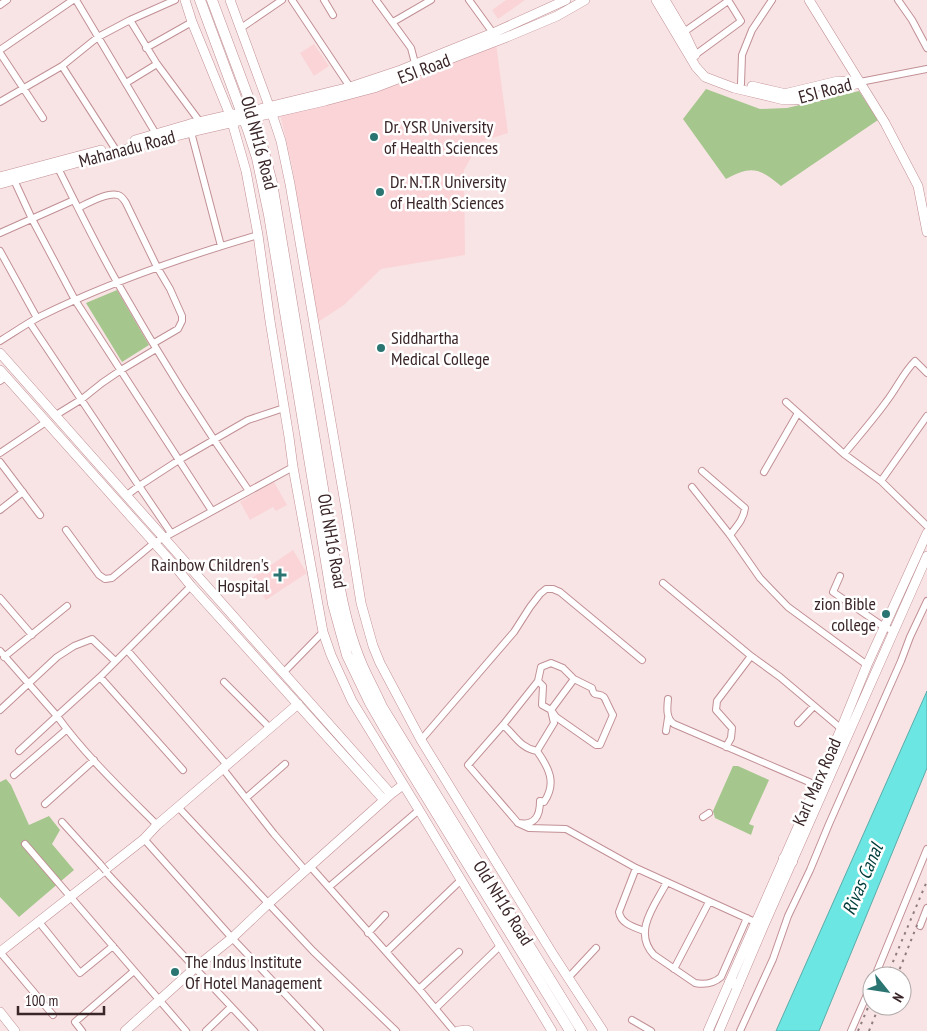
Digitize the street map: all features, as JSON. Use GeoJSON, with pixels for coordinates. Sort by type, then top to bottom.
{"type":"FeatureCollection","features":[{"type":"Feature","properties":{"kind":"main road","name":"Old NH16 Road"},"geometry":{"type":"LineString","coordinates":[[200,0],[249,115],[269,215],[333,604],[347,655],[384,728],[570,1031]]}},
{"type":"Feature","properties":{"kind":"main road","name":"Old NH16 Road"},"geometry":{"type":"LineString","coordinates":[[212,0],[272,183],[340,587],[350,635],[362,666],[382,707],[582,1031]]}},
{"type":"Feature","properties":{"kind":"street"},"geometry":{"type":"LineString","coordinates":[[0,5],[7,0]]}},
{"type":"Feature","properties":{"kind":"street"},"geometry":{"type":"LineString","coordinates":[[42,118],[0,52],[74,0],[156,134]]}},
{"type":"Feature","properties":{"kind":"street"},"geometry":{"type":"LineString","coordinates":[[0,102],[62,66],[98,37],[175,0]]}},
{"type":"Feature","properties":{"kind":"street"},"geometry":{"type":"LineString","coordinates":[[185,0],[231,118],[246,171],[258,235],[293,468],[323,632],[330,655],[352,701],[501,945],[550,1030]]}},
{"type":"Feature","properties":{"kind":"street"},"geometry":{"type":"LineString","coordinates":[[230,0],[271,110],[290,184],[361,603],[372,646],[421,740],[554,956],[603,1031]]}},
{"type":"Feature","properties":{"kind":"street"},"geometry":{"type":"LineString","coordinates":[[241,28],[282,0]]}},
{"type":"Feature","properties":{"kind":"street"},"geometry":{"type":"LineString","coordinates":[[292,0],[350,87]]}},
{"type":"Feature","properties":{"kind":"street"},"geometry":{"type":"LineString","coordinates":[[324,0],[333,15]]}},
{"type":"Feature","properties":{"kind":"street"},"geometry":{"type":"LineString","coordinates":[[376,0],[411,48],[417,68]]}},
{"type":"Feature","properties":{"kind":"street"},"geometry":{"type":"LineString","coordinates":[[470,0],[493,33]]}},
{"type":"Feature","properties":{"kind":"street","name":"ESI Road"},"geometry":{"type":"LineString","coordinates":[[249,115],[374,88],[566,0]]}},
{"type":"Feature","properties":{"kind":"street","name":"ESI Road"},"geometry":{"type":"LineString","coordinates":[[271,110],[417,68],[507,37],[549,19],[586,0]]}},
{"type":"Feature","properties":{"kind":"street","name":"ESI Road"},"geometry":{"type":"LineString","coordinates":[[656,0],[696,67],[710,80],[784,100],[801,100],[836,92],[860,82]]}},
{"type":"Feature","properties":{"kind":"street","name":"ESI Road"},"geometry":{"type":"LineString","coordinates":[[664,0],[684,32],[702,67],[707,71],[740,84],[782,93],[838,81],[860,82]]}},
{"type":"Feature","properties":{"kind":"street"},"geometry":{"type":"LineString","coordinates":[[684,32],[728,0],[741,21],[752,30]]}},
{"type":"Feature","properties":{"kind":"street"},"geometry":{"type":"LineString","coordinates":[[740,84],[742,55],[752,30],[772,0]]}},
{"type":"Feature","properties":{"kind":"street"},"geometry":{"type":"LineString","coordinates":[[898,0],[912,20],[927,48]]}},
{"type":"Feature","properties":{"kind":"street"},"geometry":{"type":"LineString","coordinates":[[393,22],[426,1]]}},
{"type":"Feature","properties":{"kind":"street"},"geometry":{"type":"LineString","coordinates":[[813,1],[860,82],[927,69]]}},
{"type":"Feature","properties":{"kind":"street"},"geometry":{"type":"LineString","coordinates":[[130,20],[146,48],[200,122]]}},
{"type":"Feature","properties":{"kind":"street"},"geometry":{"type":"LineString","coordinates":[[695,55],[741,21]]}},
{"type":"Feature","properties":{"kind":"street"},"geometry":{"type":"LineString","coordinates":[[146,48],[192,22]]}},
{"type":"Feature","properties":{"kind":"street"},"geometry":{"type":"LineString","coordinates":[[126,83],[157,64]]}},
{"type":"Feature","properties":{"kind":"street"},"geometry":{"type":"LineString","coordinates":[[62,66],[114,147]]}},
{"type":"Feature","properties":{"kind":"street","name":"ESI Road"},"geometry":{"type":"LineString","coordinates":[[860,82],[918,186],[927,232]]}},
{"type":"Feature","properties":{"kind":"street","name":"Mahanadu Road"},"geometry":{"type":"LineString","coordinates":[[1,180],[59,160],[114,147],[200,122],[249,115]]}},
{"type":"Feature","properties":{"kind":"street","name":"Mahanadu Road"},"geometry":{"type":"LineString","coordinates":[[1,180],[14,180],[192,132],[231,118]]}},
{"type":"Feature","properties":{"kind":"street"},"geometry":{"type":"LineString","coordinates":[[192,132],[221,246]]}},
{"type":"Feature","properties":{"kind":"street"},"geometry":{"type":"LineString","coordinates":[[58,168],[117,282],[213,440],[249,491]]}},
{"type":"Feature","properties":{"kind":"street"},"geometry":{"type":"LineString","coordinates":[[14,180],[32,219],[75,300],[212,511]]}},
{"type":"Feature","properties":{"kind":"street"},"geometry":{"type":"LineString","coordinates":[[56,415],[82,399],[102,382],[178,329],[182,321],[178,304],[122,197],[118,195],[105,197],[78,208]]}},
{"type":"Feature","properties":{"kind":"street"},"geometry":{"type":"LineString","coordinates":[[0,233],[74,200]]}},
{"type":"Feature","properties":{"kind":"street"},"geometry":{"type":"LineString","coordinates":[[0,341],[37,318],[117,282],[157,267],[258,235]]}},
{"type":"Feature","properties":{"kind":"street"},"geometry":{"type":"LineString","coordinates":[[0,251],[37,318]]}},
{"type":"Feature","properties":{"kind":"street"},"geometry":{"type":"LineString","coordinates":[[30,323],[82,399],[168,535]]}},
{"type":"Feature","properties":{"kind":"street"},"geometry":{"type":"LineString","coordinates":[[0,352],[127,495],[168,535],[281,669],[391,794]]}},
{"type":"Feature","properties":{"kind":"street"},"geometry":{"type":"LineString","coordinates":[[844,454],[886,402],[902,380],[905,371],[915,361],[927,373]]}},
{"type":"Feature","properties":{"kind":"street"},"geometry":{"type":"LineString","coordinates":[[2,376],[46,422],[384,800]]}},
{"type":"Feature","properties":{"kind":"street"},"geometry":{"type":"LineString","coordinates":[[786,402],[844,454],[881,481],[927,526]]}},
{"type":"Feature","properties":{"kind":"street"},"geometry":{"type":"LineString","coordinates":[[127,495],[179,460],[248,420],[284,408]]}},
{"type":"Feature","properties":{"kind":"street"},"geometry":{"type":"LineString","coordinates":[[764,472],[798,413]]}},
{"type":"Feature","properties":{"kind":"street"},"geometry":{"type":"LineString","coordinates":[[881,481],[927,416]]}},
{"type":"Feature","properties":{"kind":"street"},"geometry":{"type":"LineString","coordinates":[[0,453],[46,422]]}},
{"type":"Feature","properties":{"kind":"street"},"geometry":{"type":"LineString","coordinates":[[0,462],[40,515]]}},
{"type":"Feature","properties":{"kind":"street"},"geometry":{"type":"LineString","coordinates":[[66,530],[99,575],[106,579],[112,578],[154,543],[293,468]]}},
{"type":"Feature","properties":{"kind":"street"},"geometry":{"type":"LineString","coordinates":[[702,471],[745,508],[742,518],[730,535]]}},
{"type":"Feature","properties":{"kind":"street"},"geometry":{"type":"LineString","coordinates":[[692,486],[760,578],[788,607],[867,665]]}},
{"type":"Feature","properties":{"kind":"street"},"geometry":{"type":"LineString","coordinates":[[0,510],[23,492]]}},
{"type":"Feature","properties":{"kind":"street","name":"Karl Marx Road"},"geometry":{"type":"LineString","coordinates":[[708,1031],[734,983],[845,731],[867,665],[927,533]]}},
{"type":"Feature","properties":{"kind":"street","name":"Karl Marx Road"},"geometry":{"type":"LineString","coordinates":[[719,1031],[751,920],[788,860],[816,785],[894,631],[927,556]]}},
{"type":"Feature","properties":{"kind":"street"},"geometry":{"type":"LineString","coordinates":[[840,576],[833,592],[894,631]]}},
{"type":"Feature","properties":{"kind":"street"},"geometry":{"type":"LineString","coordinates":[[664,583],[845,731]]}},
{"type":"Feature","properties":{"kind":"street"},"geometry":{"type":"LineString","coordinates":[[19,751],[100,676],[191,586]]}},
{"type":"Feature","properties":{"kind":"street"},"geometry":{"type":"LineString","coordinates":[[421,740],[514,632],[540,594],[546,589],[560,592],[642,660]]}},
{"type":"Feature","properties":{"kind":"street"},"geometry":{"type":"LineString","coordinates":[[0,598],[32,635]]}},
{"type":"Feature","properties":{"kind":"street"},"geometry":{"type":"LineString","coordinates":[[740,1031],[773,959],[788,916],[810,870],[927,601]]}},
{"type":"Feature","properties":{"kind":"street"},"geometry":{"type":"LineString","coordinates":[[4,657],[67,606]]}},
{"type":"Feature","properties":{"kind":"street"},"geometry":{"type":"LineString","coordinates":[[270,673],[281,669],[323,632]]}},
{"type":"Feature","properties":{"kind":"street"},"geometry":{"type":"LineString","coordinates":[[0,710],[57,657],[74,646],[92,639],[115,661]]}},
{"type":"Feature","properties":{"kind":"street"},"geometry":{"type":"LineString","coordinates":[[127,650],[225,767],[274,834],[329,887],[454,1031]]}},
{"type":"Feature","properties":{"kind":"street"},"geometry":{"type":"LineString","coordinates":[[0,651],[66,730],[154,822]]}},
{"type":"Feature","properties":{"kind":"street"},"geometry":{"type":"LineString","coordinates":[[726,747],[732,728],[716,710],[715,706],[751,656]]}},
{"type":"Feature","properties":{"kind":"street"},"geometry":{"type":"LineString","coordinates":[[538,681],[543,686],[542,705],[552,710],[556,718],[596,745],[600,745],[613,716],[606,703],[606,698],[602,695],[597,695],[593,692],[592,688],[574,678],[563,668],[551,663],[541,667],[538,681],[468,765],[518,823],[529,828],[566,829],[636,868],[667,882],[709,902],[751,920],[721,977],[710,984],[695,983],[654,955],[645,942],[644,931],[649,917],[667,882]]}},
{"type":"Feature","properties":{"kind":"street"},"geometry":{"type":"LineString","coordinates":[[100,676],[183,770]]}},
{"type":"Feature","properties":{"kind":"street"},"geometry":{"type":"LineString","coordinates":[[537,751],[554,723],[552,710],[574,678]]}},
{"type":"Feature","properties":{"kind":"street"},"geometry":{"type":"LineString","coordinates":[[224,682],[270,728]]}},
{"type":"Feature","properties":{"kind":"street"},"geometry":{"type":"LineString","coordinates":[[666,731],[668,699]]}},
{"type":"Feature","properties":{"kind":"street"},"geometry":{"type":"LineString","coordinates":[[53,1015],[0,952],[103,868],[144,839],[154,822],[178,807],[298,704]]}},
{"type":"Feature","properties":{"kind":"street"},"geometry":{"type":"LineString","coordinates":[[798,723],[814,706]]}},
{"type":"Feature","properties":{"kind":"street"},"geometry":{"type":"LineString","coordinates":[[668,717],[670,722],[674,724],[816,785]]}},
{"type":"Feature","properties":{"kind":"street"},"geometry":{"type":"LineString","coordinates":[[502,725],[511,732],[518,742],[529,750],[537,751]]}},
{"type":"Feature","properties":{"kind":"street"},"geometry":{"type":"LineString","coordinates":[[14,775],[66,730]]}},
{"type":"Feature","properties":{"kind":"street"},"geometry":{"type":"LineString","coordinates":[[518,823],[530,824],[537,818],[540,801],[544,802],[551,787],[549,770],[537,751]]}},
{"type":"Feature","properties":{"kind":"street"},"geometry":{"type":"LineString","coordinates":[[45,804],[94,760]]}},
{"type":"Feature","properties":{"kind":"street"},"geometry":{"type":"LineString","coordinates":[[246,798],[285,764]]}},
{"type":"Feature","properties":{"kind":"street"},"geometry":{"type":"LineString","coordinates":[[129,1029],[158,1000],[232,938],[403,785]]}},
{"type":"Feature","properties":{"kind":"street"},"geometry":{"type":"LineString","coordinates":[[178,807],[313,951],[396,1031]]}},
{"type":"Feature","properties":{"kind":"street"},"geometry":{"type":"LineString","coordinates":[[329,887],[419,810]]}},
{"type":"Feature","properties":{"kind":"street"},"geometry":{"type":"LineString","coordinates":[[62,822],[254,1031]]}},
{"type":"Feature","properties":{"kind":"street"},"geometry":{"type":"LineString","coordinates":[[144,839],[232,938],[320,1031]]}},
{"type":"Feature","properties":{"kind":"street"},"geometry":{"type":"LineString","coordinates":[[25,844],[186,1031]]}},
{"type":"Feature","properties":{"kind":"street"},"geometry":{"type":"LineString","coordinates":[[879,966],[927,849]]}},
{"type":"Feature","properties":{"kind":"street"},"geometry":{"type":"LineString","coordinates":[[636,868],[619,912],[623,922],[644,931]]}},
{"type":"Feature","properties":{"kind":"street"},"geometry":{"type":"LineString","coordinates":[[386,952],[461,880]]}},
{"type":"Feature","properties":{"kind":"street"},"geometry":{"type":"LineString","coordinates":[[674,969],[709,902]]}},
{"type":"Feature","properties":{"kind":"street"},"geometry":{"type":"LineString","coordinates":[[920,926],[927,908]]}},
{"type":"Feature","properties":{"kind":"street"},"geometry":{"type":"LineString","coordinates":[[368,933],[385,915]]}},
{"type":"Feature","properties":{"kind":"street"},"geometry":{"type":"LineString","coordinates":[[39,922],[80,973],[113,946]]}},
{"type":"Feature","properties":{"kind":"street"},"geometry":{"type":"LineString","coordinates":[[436,1008],[501,945]]}},
{"type":"Feature","properties":{"kind":"street"},"geometry":{"type":"LineString","coordinates":[[569,977],[596,948]]}},
{"type":"Feature","properties":{"kind":"street"},"geometry":{"type":"LineString","coordinates":[[419,989],[460,952]]}},
{"type":"Feature","properties":{"kind":"street"},"geometry":{"type":"LineString","coordinates":[[82,1031],[74,1022],[134,971]]}},
{"type":"Feature","properties":{"kind":"street"},"geometry":{"type":"LineString","coordinates":[[851,1031],[862,1006]]}},
{"type":"Feature","properties":{"kind":"street"},"geometry":{"type":"LineString","coordinates":[[206,1031],[231,1007]]}},
{"type":"Feature","properties":{"kind":"street"},"geometry":{"type":"LineString","coordinates":[[0,1012],[15,1031]]}},
{"type":"Feature","properties":{"kind":"street"},"geometry":{"type":"LineString","coordinates":[[632,1020],[651,1031]]}},
{"type":"Feature","properties":{"kind":"street"},"geometry":{"type":"LineString","coordinates":[[458,1031],[469,1031]]}},
{"type":"Feature","properties":{"kind":"shaded area"},"geometry":{"type":"Polygon","coordinates":[[[506,0],[525,0],[498,19],[492,10],[506,0]]]}},
{"type":"Feature","properties":{"kind":"shaded area","name":"Dr. N.T.R University of Health Sciences"},"geometry":{"type":"Polygon","coordinates":[[[495,36],[508,133],[480,142],[464,170],[465,255],[381,269],[344,305],[318,322],[292,166],[280,114],[495,36]]]}},
{"type":"Feature","properties":{"kind":"shaded area"},"geometry":{"type":"Polygon","coordinates":[[[314,44],[329,66],[314,76],[300,53],[314,44]]]}},
{"type":"Feature","properties":{"kind":"shaded area"},"geometry":{"type":"Polygon","coordinates":[[[274,482],[287,505],[276,511],[273,507],[250,520],[240,502],[274,482]]]}},
{"type":"Feature","properties":{"kind":"shaded area","name":"Rainbow Children's Hospital"},"geometry":{"type":"Polygon","coordinates":[[[293,550],[307,573],[266,600],[252,578],[293,550]]]}},
{"type":"Feature","properties":{"kind":"green space"},"geometry":{"type":"Polygon","coordinates":[[[706,89],[760,109],[787,108],[859,91],[878,120],[781,186],[767,175],[755,170],[742,172],[726,179],[683,119],[706,89]]]}},
{"type":"Feature","properties":{"kind":"green space"},"geometry":{"type":"Polygon","coordinates":[[[117,290],[149,345],[122,362],[86,303],[117,290]]]}},
{"type":"Feature","properties":{"kind":"green space"},"geometry":{"type":"Polygon","coordinates":[[[733,766],[738,766],[769,780],[749,824],[754,826],[751,835],[715,818],[713,811],[733,766]]]}},
{"type":"Feature","properties":{"kind":"green space"},"geometry":{"type":"Polygon","coordinates":[[[6,779],[11,785],[29,825],[49,816],[60,830],[52,844],[74,870],[19,917],[0,897],[0,782],[6,779]]]}},
{"type":"Feature","properties":{"kind":"water","name":"Rivas Canal"},"geometry":{"type":"Polygon","coordinates":[[[927,691],[927,768],[819,1031],[776,1031],[927,691]]]}},
{"type":"Feature","properties":{"kind":"railway"},"geometry":{"type":"LineString","coordinates":[[891,966],[927,881]]}},
{"type":"Feature","properties":{"kind":"railway"},"geometry":{"type":"LineString","coordinates":[[901,966],[919,920]]}},
{"type":"Feature","properties":{"kind":"railway"},"geometry":{"type":"LineString","coordinates":[[858,1031],[864,1016]]}},
{"type":"Feature","properties":{"kind":"railway"},"geometry":{"type":"LineString","coordinates":[[869,1031],[875,1016]]}},
{"type":"Feature","properties":{"kind":"place","name":"Dr. YSR University of Health Sciences"},"geometry":{"type":"Point","coordinates":[374,137]}},
{"type":"Feature","properties":{"kind":"place","name":"Dr. N.T.R University of Health Sciences"},"geometry":{"type":"Point","coordinates":[380,192]}},
{"type":"Feature","properties":{"kind":"place","name":"Siddhartha Medical College"},"geometry":{"type":"Point","coordinates":[381,348]}},
{"type":"Feature","properties":{"kind":"place","name":"Rainbow Children's Hospital"},"geometry":{"type":"Point","coordinates":[280,575]}},
{"type":"Feature","properties":{"kind":"place","name":"zion Bible college"},"geometry":{"type":"Point","coordinates":[886,614]}},
{"type":"Feature","properties":{"kind":"place","name":"The Indus Institute Of Hotel Management"},"geometry":{"type":"Point","coordinates":[175,972]}}]}
